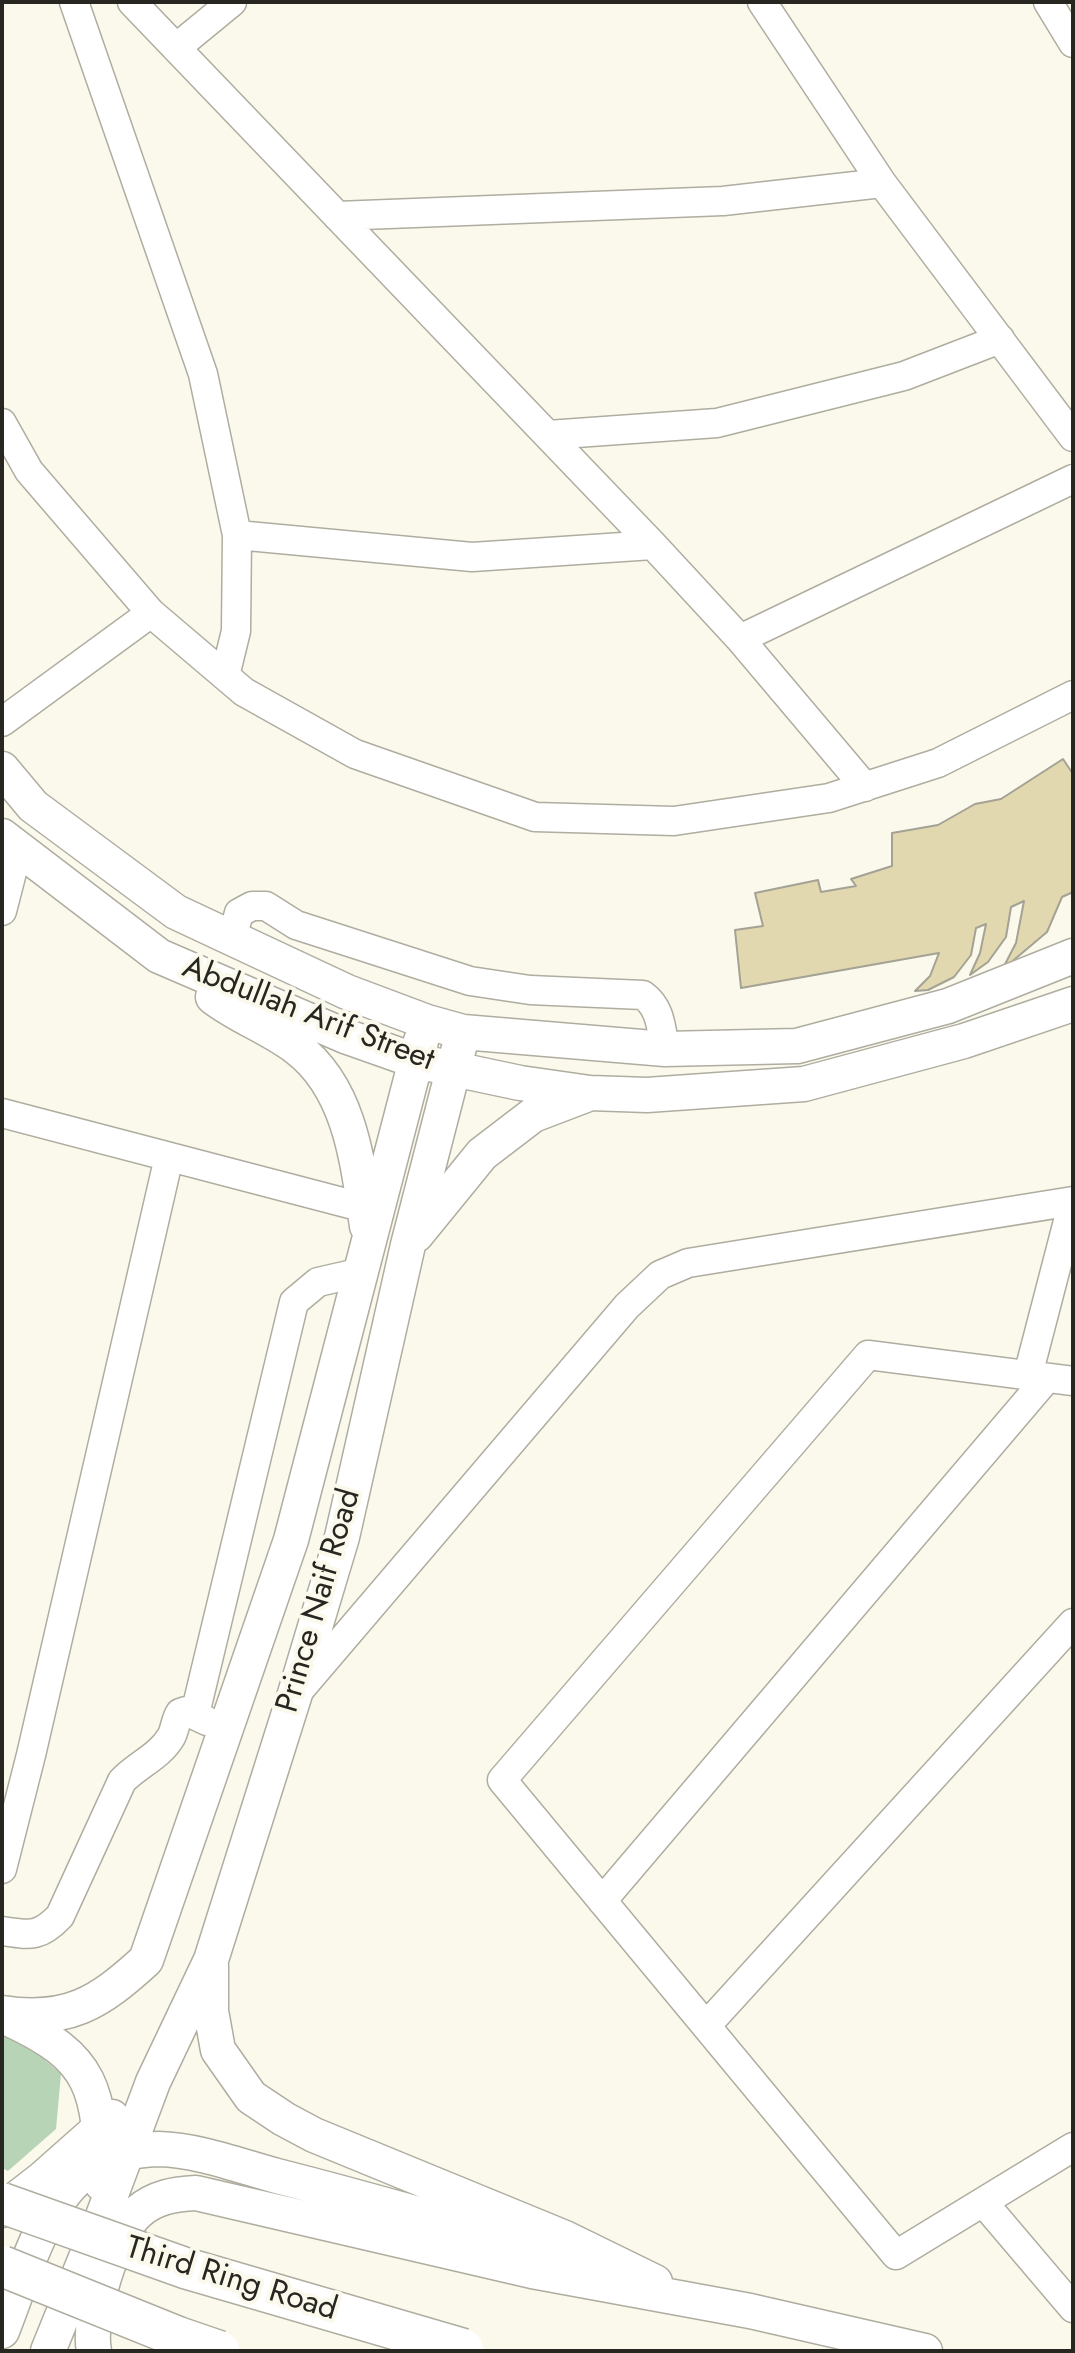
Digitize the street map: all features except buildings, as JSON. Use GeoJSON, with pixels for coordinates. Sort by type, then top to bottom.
{"type":"FeatureCollection","features":[{"type":"Feature","properties":{"kind":"highway","name":"Third Ring Road"},"geometry":{"type":"LineString","coordinates":[[2,2203],[185,2268],[463,2349]]}},
{"type":"Feature","properties":{"kind":"highway","name":"Third Ring Road"},"geometry":{"type":"LineString","coordinates":[[2,2266],[219,2351]]}},
{"type":"Feature","properties":{"kind":"main road","name":"Abdullah Arif Street"},"geometry":{"type":"LineString","coordinates":[[2,769],[33,806],[176,912],[347,992],[463,1032],[665,1049],[797,1046],[948,1006],[1073,956]]}},
{"type":"Feature","properties":{"kind":"main road","name":"Abdullah Arif Street"},"geometry":{"type":"LineString","coordinates":[[10,842],[159,956],[345,1036],[416,1061],[590,1093],[647,1095],[804,1084],[964,1041],[1073,1004]]}},
{"type":"Feature","properties":{"kind":"main road"},"geometry":{"type":"LineString","coordinates":[[159,956],[231,1010],[297,1048],[321,1071],[348,1122],[365,1208],[366,1257]]}},
{"type":"Feature","properties":{"kind":"main road","name":"Prince Naif Road"},"geometry":{"type":"LineString","coordinates":[[2,2014],[28,2017],[65,2012],[96,2001],[146,1960],[291,1540],[427,1022]]}},
{"type":"Feature","properties":{"kind":"main road","name":"Prince Naif Road"},"geometry":{"type":"LineString","coordinates":[[113,2158],[211,1960],[294,1697],[342,1537],[408,1245],[463,1032]]}},
{"type":"Feature","properties":{"kind":"main road"},"geometry":{"type":"LineString","coordinates":[[408,1245],[482,1154],[533,1115],[590,1093]]}},
{"type":"Feature","properties":{"kind":"main road"},"geometry":{"type":"LineString","coordinates":[[211,1960],[211,2011],[218,2050],[251,2097],[314,2135],[565,2238],[663,2286]]}},
{"type":"Feature","properties":{"kind":"main road"},"geometry":{"type":"LineString","coordinates":[[2,2014],[65,2050],[80,2068],[95,2097],[101,2126],[113,2158],[103,2216],[48,2351]]}},
{"type":"Feature","properties":{"kind":"main road"},"geometry":{"type":"LineString","coordinates":[[2,2210],[153,2082]]}},
{"type":"Feature","properties":{"kind":"main road"},"geometry":{"type":"LineString","coordinates":[[2,2331],[41,2233],[60,2195],[79,2177],[113,2158],[161,2149],[197,2155],[385,2203],[750,2311]]}},
{"type":"Feature","properties":{"kind":"main road"},"geometry":{"type":"LineString","coordinates":[[94,2351],[94,2320],[104,2278],[125,2227],[138,2212],[157,2200],[175,2194],[196,2193],[532,2271],[750,2311],[925,2351]]}},
{"type":"Feature","properties":{"kind":"street"},"geometry":{"type":"LineString","coordinates":[[74,2],[203,374],[237,535],[236,631],[225,676]]}},
{"type":"Feature","properties":{"kind":"street"},"geometry":{"type":"LineString","coordinates":[[132,2],[653,545],[740,639],[865,787]]}},
{"type":"Feature","properties":{"kind":"street"},"geometry":{"type":"LineString","coordinates":[[176,48],[232,2]]}},
{"type":"Feature","properties":{"kind":"street"},"geometry":{"type":"LineString","coordinates":[[762,2],[882,183],[1073,437]]}},
{"type":"Feature","properties":{"kind":"street"},"geometry":{"type":"LineString","coordinates":[[1048,2],[1073,43]]}},
{"type":"Feature","properties":{"kind":"street"},"geometry":{"type":"LineString","coordinates":[[337,216],[723,201],[882,183]]}},
{"type":"Feature","properties":{"kind":"street"},"geometry":{"type":"LineString","coordinates":[[548,435],[717,423],[904,376],[1000,339]]}},
{"type":"Feature","properties":{"kind":"street"},"geometry":{"type":"LineString","coordinates":[[2,423],[29,471],[151,613],[244,692],[355,754],[535,817],[674,821],[829,798],[938,763],[1073,696]]}},
{"type":"Feature","properties":{"kind":"street"},"geometry":{"type":"LineString","coordinates":[[740,639],[1073,479]]}},
{"type":"Feature","properties":{"kind":"street"},"geometry":{"type":"LineString","coordinates":[[237,535],[472,557],[653,545]]}},
{"type":"Feature","properties":{"kind":"street"},"geometry":{"type":"LineString","coordinates":[[2,722],[151,613]]}},
{"type":"Feature","properties":{"kind":"street"},"geometry":{"type":"LineString","coordinates":[[2,911],[10,842]]}},
{"type":"Feature","properties":{"kind":"street"},"geometry":{"type":"LineString","coordinates":[[232,938],[239,913],[252,906],[266,906],[296,925],[470,981],[530,990],[643,995],[658,1012],[665,1049]]}},
{"type":"Feature","properties":{"kind":"street"},"geometry":{"type":"LineString","coordinates":[[2,1113],[365,1208]]}},
{"type":"Feature","properties":{"kind":"street"},"geometry":{"type":"LineString","coordinates":[[2,1868],[35,1740],[169,1157]]}},
{"type":"Feature","properties":{"kind":"street"},"geometry":{"type":"LineString","coordinates":[[294,1697],[627,1306],[660,1275],[688,1263],[1073,1201],[1049,1378],[602,1901]]}},
{"type":"Feature","properties":{"kind":"street"},"geometry":{"type":"LineString","coordinates":[[195,1714],[294,1302],[318,1282],[366,1257]]}},
{"type":"Feature","properties":{"kind":"street"},"geometry":{"type":"LineString","coordinates":[[1049,1378],[868,1355],[502,1780],[896,2255],[1073,2147]]}},
{"type":"Feature","properties":{"kind":"street"},"geometry":{"type":"LineString","coordinates":[[706,2026],[1073,1623]]}},
{"type":"Feature","properties":{"kind":"street"},"geometry":{"type":"LineString","coordinates":[[2,1931],[33,1936],[49,1928],[60,1916],[122,1781],[132,1770],[156,1755],[172,1736],[180,1713],[195,1714],[225,1730]]}},
{"type":"Feature","properties":{"kind":"street"},"geometry":{"type":"LineString","coordinates":[[983,2202],[1073,2308]]}},
{"type":"Feature","properties":{"kind":"green space"},"geometry":{"type":"Polygon","coordinates":[[[2,2033],[23,2041],[61,2074],[56,2129],[8,2171],[2,2168],[2,2033]]]}}]}
